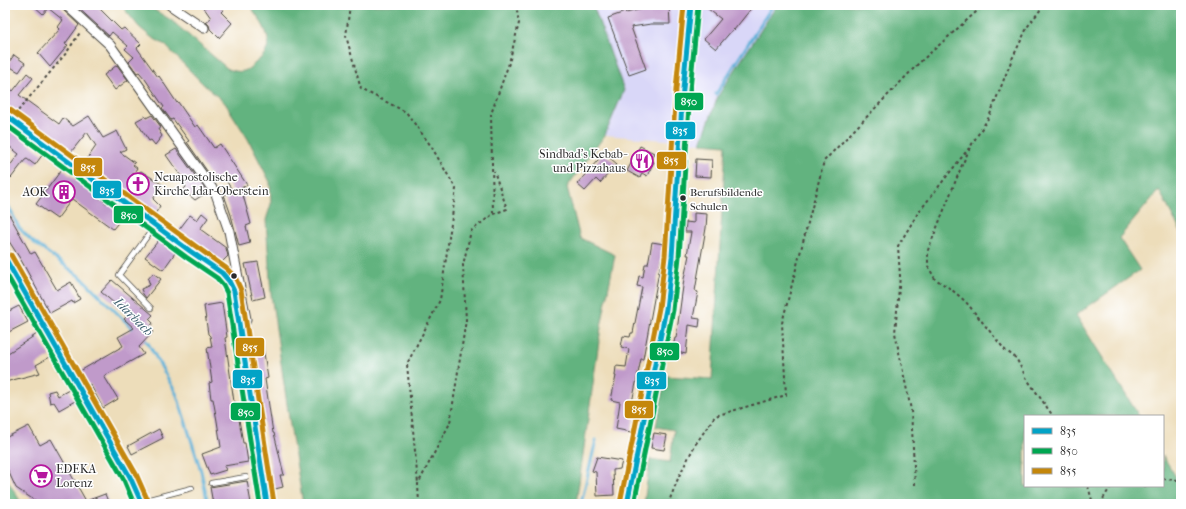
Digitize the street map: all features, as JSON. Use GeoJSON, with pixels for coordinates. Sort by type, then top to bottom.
{"type":"FeatureCollection","features":[{"type":"Feature","properties":{"kind":"main road"},"geometry":{"type":"LineString","coordinates":[[627,504],[668,294],[672,257],[683,89],[691,5]]}},
{"type":"Feature","properties":{"kind":"main road"},"geometry":{"type":"LineString","coordinates":[[8,117],[222,273],[229,281],[234,291],[267,504]]}},
{"type":"Feature","properties":{"kind":"main road"},"geometry":{"type":"LineString","coordinates":[[5,258],[130,477],[141,503]]}},
{"type":"Feature","properties":{"kind":"street"},"geometry":{"type":"LineString","coordinates":[[66,5],[110,45],[216,194],[229,231],[246,319],[242,340]]}},
{"type":"Feature","properties":{"kind":"street"},"geometry":{"type":"LineString","coordinates":[[170,5],[204,28]]}},
{"type":"Feature","properties":{"kind":"lane"},"geometry":{"type":"LineString","coordinates":[[150,308],[119,275],[156,226]]}},
{"type":"Feature","properties":{"kind":"lane"},"geometry":{"type":"LineString","coordinates":[[210,483],[246,477]]}},
{"type":"Feature","properties":{"kind":"lane"},"geometry":{"type":"LineString","coordinates":[[141,503],[192,488]]}},
{"type":"Feature","properties":{"kind":"path"},"geometry":{"type":"LineString","coordinates":[[350,5],[346,36],[360,89],[406,112],[431,146],[456,189],[440,300],[407,364],[419,504]]}},
{"type":"Feature","properties":{"kind":"path"},"geometry":{"type":"LineString","coordinates":[[493,214],[491,114],[509,63],[519,23],[516,5]]}},
{"type":"Feature","properties":{"kind":"path"},"geometry":{"type":"LineString","coordinates":[[668,504],[679,476],[695,445],[714,416],[786,395],[782,323],[824,161],[918,64],[984,5]]}},
{"type":"Feature","properties":{"kind":"path"},"geometry":{"type":"LineString","coordinates":[[915,485],[911,410],[895,333],[900,276],[898,246],[918,213],[972,144],[989,117],[1012,59],[1028,26],[1044,5]]}},
{"type":"Feature","properties":{"kind":"path"},"geometry":{"type":"LineString","coordinates":[[8,117],[67,52],[86,23]]}},
{"type":"Feature","properties":{"kind":"path"},"geometry":{"type":"LineString","coordinates":[[972,144],[949,194],[928,250],[928,266],[935,279],[951,289],[966,302],[1005,350],[1016,358],[1027,379],[1051,415]]}},
{"type":"Feature","properties":{"kind":"path"},"geometry":{"type":"LineString","coordinates":[[418,484],[450,423],[466,320],[463,266],[471,231],[493,214],[508,209],[492,168]]}},
{"type":"Feature","properties":{"kind":"path"},"geometry":{"type":"LineString","coordinates":[[1164,479],[1178,480],[1181,488]]}},
{"type":"Feature","properties":{"kind":"path"},"geometry":{"type":"LineString","coordinates":[[1088,487],[1093,504]]}},
{"type":"Feature","properties":{"kind":"path"},"geometry":{"type":"LineString","coordinates":[[1100,504],[1110,487]]}},
{"type":"Feature","properties":{"kind":"shaded area"},"geometry":{"type":"Polygon","coordinates":[[[593,5],[777,5],[718,96],[701,143],[605,135],[624,90],[593,5]]]}},
{"type":"Feature","properties":{"kind":"green space"},"geometry":{"type":"Polygon","coordinates":[[[121,5],[146,5],[171,20],[228,69],[243,71],[248,69],[264,55],[268,44],[266,32],[249,5],[593,5],[624,90],[605,135],[567,187],[580,238],[615,255],[601,327],[576,504],[303,504],[271,294],[266,220],[271,204],[270,182],[248,139],[225,103],[203,84],[165,45],[151,37],[139,27],[121,5]]]}},
{"type":"Feature","properties":{"kind":"green space"},"geometry":{"type":"Polygon","coordinates":[[[777,5],[1181,5],[1181,232],[1159,190],[1119,238],[1140,270],[1076,315],[1138,415],[1024,415],[1024,487],[1164,487],[1164,458],[1178,480],[1181,481],[1181,504],[644,504],[650,459],[670,462],[674,430],[656,427],[665,376],[712,379],[726,145],[701,143],[718,96],[777,5]]]}},
{"type":"Feature","properties":{"kind":"green space"},"geometry":{"type":"Polygon","coordinates":[[[5,476],[22,504],[5,504],[5,476]]]}},
{"type":"Feature","properties":{"kind":"building"},"geometry":{"type":"Polygon","coordinates":[[[33,5],[60,5],[62,9],[79,25],[65,44],[68,45],[50,67],[38,53],[60,29],[58,27],[63,20],[48,8],[43,14],[33,5]]]}},
{"type":"Feature","properties":{"kind":"building"},"geometry":{"type":"Polygon","coordinates":[[[75,5],[96,5],[121,30],[124,28],[141,44],[137,48],[195,127],[198,125],[214,148],[220,144],[247,185],[241,188],[251,224],[246,226],[250,243],[239,246],[224,195],[233,192],[226,180],[222,176],[214,181],[187,142],[189,141],[173,119],[171,120],[162,108],[164,107],[145,79],[139,72],[137,73],[129,62],[134,57],[125,49],[128,46],[112,32],[109,36],[75,5]]]}},
{"type":"Feature","properties":{"kind":"building"},"geometry":{"type":"Polygon","coordinates":[[[208,5],[220,5],[223,10],[221,12],[232,23],[219,38],[210,29],[206,22],[211,18],[204,8],[208,5]]]}},
{"type":"Feature","properties":{"kind":"building"},"geometry":{"type":"Polygon","coordinates":[[[650,5],[669,5],[670,24],[651,24],[631,27],[646,69],[629,75],[608,18],[625,12],[650,7],[650,5]]]}},
{"type":"Feature","properties":{"kind":"building"},"geometry":{"type":"Polygon","coordinates":[[[703,5],[754,5],[734,30],[733,29],[716,49],[704,39],[721,19],[703,5]]]}},
{"type":"Feature","properties":{"kind":"building"},"geometry":{"type":"Polygon","coordinates":[[[14,55],[25,63],[19,72],[7,65],[14,55]]]}},
{"type":"Feature","properties":{"kind":"building"},"geometry":{"type":"Polygon","coordinates":[[[117,65],[128,80],[115,90],[104,75],[117,65]]]}},
{"type":"Feature","properties":{"kind":"building"},"geometry":{"type":"Polygon","coordinates":[[[27,73],[33,78],[19,95],[59,124],[63,118],[73,126],[89,116],[103,138],[117,131],[126,149],[120,152],[135,163],[133,165],[137,168],[131,177],[141,171],[163,185],[153,199],[160,206],[155,214],[85,162],[96,146],[87,132],[71,152],[10,108],[5,106],[5,85],[13,91],[27,73]]]}},
{"type":"Feature","properties":{"kind":"building"},"geometry":{"type":"Polygon","coordinates":[[[152,115],[161,127],[158,129],[162,136],[155,145],[151,140],[149,141],[136,121],[145,116],[146,118],[152,115]]]}},
{"type":"Feature","properties":{"kind":"building"},"geometry":{"type":"Polygon","coordinates":[[[5,126],[43,154],[35,165],[27,159],[25,160],[11,178],[5,172],[19,154],[5,143],[5,126]]]}},
{"type":"Feature","properties":{"kind":"building","name":"Sindbad's Kebab- und Pizzahaus"},"geometry":{"type":"Polygon","coordinates":[[[640,146],[654,153],[650,160],[654,162],[647,176],[642,173],[640,178],[627,171],[640,146]]]}},
{"type":"Feature","properties":{"kind":"building"},"geometry":{"type":"Polygon","coordinates":[[[176,149],[207,192],[195,200],[183,190],[186,187],[185,182],[166,155],[176,149]]]}},
{"type":"Feature","properties":{"kind":"building"},"geometry":{"type":"Polygon","coordinates":[[[604,153],[617,164],[600,183],[596,179],[585,191],[577,184],[604,153]]]}},
{"type":"Feature","properties":{"kind":"building"},"geometry":{"type":"Polygon","coordinates":[[[696,159],[712,160],[711,177],[695,176],[696,159]]]}},
{"type":"Feature","properties":{"kind":"building"},"geometry":{"type":"Polygon","coordinates":[[[62,169],[107,204],[108,202],[125,214],[113,229],[72,199],[57,219],[36,204],[62,169]]]}},
{"type":"Feature","properties":{"kind":"building"},"geometry":{"type":"Polygon","coordinates":[[[5,207],[31,254],[35,252],[57,290],[71,282],[80,299],[73,303],[72,301],[50,313],[21,260],[5,235],[5,207]]]}},
{"type":"Feature","properties":{"kind":"building"},"geometry":{"type":"Polygon","coordinates":[[[202,213],[208,218],[200,229],[226,248],[228,256],[222,262],[178,231],[190,215],[197,220],[202,213]]]}},
{"type":"Feature","properties":{"kind":"building"},"geometry":{"type":"Polygon","coordinates":[[[694,213],[707,214],[695,291],[698,292],[693,318],[700,319],[699,327],[689,325],[686,354],[672,351],[676,338],[684,279],[689,255],[687,255],[691,232],[685,232],[686,222],[694,223],[694,213]]]}},
{"type":"Feature","properties":{"kind":"building"},"geometry":{"type":"Polygon","coordinates":[[[160,240],[175,253],[163,270],[145,257],[160,240]]]}},
{"type":"Feature","properties":{"kind":"building"},"geometry":{"type":"Polygon","coordinates":[[[652,242],[664,244],[643,359],[641,359],[630,412],[635,412],[631,432],[616,429],[620,402],[611,400],[616,376],[616,366],[626,367],[629,349],[621,347],[623,336],[630,337],[631,333],[633,333],[642,287],[637,286],[639,276],[643,277],[645,264],[648,264],[652,242]]]}},
{"type":"Feature","properties":{"kind":"building"},"geometry":{"type":"Polygon","coordinates":[[[258,262],[265,297],[253,300],[245,264],[258,262]]]}},
{"type":"Feature","properties":{"kind":"building"},"geometry":{"type":"Polygon","coordinates":[[[153,273],[161,279],[146,298],[141,289],[150,285],[148,279],[153,273]]]}},
{"type":"Feature","properties":{"kind":"building"},"geometry":{"type":"Polygon","coordinates":[[[112,280],[153,315],[149,319],[153,323],[149,328],[153,332],[139,347],[144,354],[104,376],[118,399],[103,408],[90,384],[88,385],[80,371],[123,346],[118,337],[134,328],[124,319],[128,315],[101,292],[112,280]]]}},
{"type":"Feature","properties":{"kind":"building"},"geometry":{"type":"Polygon","coordinates":[[[222,303],[227,337],[225,338],[234,402],[236,402],[248,462],[224,466],[226,470],[210,475],[202,454],[221,447],[209,383],[212,382],[207,348],[212,347],[210,336],[208,334],[204,306],[222,303]]]}},
{"type":"Feature","properties":{"kind":"building"},"geometry":{"type":"Polygon","coordinates":[[[19,306],[28,322],[5,334],[5,313],[19,306]]]}},
{"type":"Feature","properties":{"kind":"building"},"geometry":{"type":"Polygon","coordinates":[[[37,334],[50,357],[36,365],[40,373],[5,382],[5,355],[37,334]]]}},
{"type":"Feature","properties":{"kind":"building"},"geometry":{"type":"Polygon","coordinates":[[[262,341],[268,378],[265,379],[273,433],[284,475],[280,475],[283,487],[275,489],[252,346],[262,341]]]}},
{"type":"Feature","properties":{"kind":"building"},"geometry":{"type":"Polygon","coordinates":[[[55,390],[58,396],[69,390],[75,401],[59,410],[54,402],[50,403],[48,392],[55,390]]]}},
{"type":"Feature","properties":{"kind":"building","name":"EDEKA Lorenz"},"geometry":{"type":"Polygon","coordinates":[[[29,426],[40,445],[51,439],[86,501],[105,494],[109,504],[40,504],[16,488],[5,464],[5,438],[29,426]]]}},
{"type":"Feature","properties":{"kind":"building"},"geometry":{"type":"Polygon","coordinates":[[[159,429],[163,438],[132,454],[128,446],[159,429]]]}},
{"type":"Feature","properties":{"kind":"building"},"geometry":{"type":"Polygon","coordinates":[[[654,433],[667,435],[664,450],[651,448],[654,433]]]}},
{"type":"Feature","properties":{"kind":"building"},"geometry":{"type":"Polygon","coordinates":[[[597,457],[622,461],[620,469],[613,470],[614,495],[597,496],[596,472],[592,471],[597,457]]]}},
{"type":"Feature","properties":{"kind":"building"},"geometry":{"type":"Polygon","coordinates":[[[247,481],[251,503],[213,504],[210,487],[247,481]]]}},
{"type":"Feature","properties":{"kind":"waterway"},"geometry":{"type":"LineString","coordinates":[[716,94],[773,5]]}},
{"type":"Feature","properties":{"kind":"waterway","name":"Idarbach"},"geometry":{"type":"LineString","coordinates":[[5,199],[19,228],[32,241],[83,279],[135,331]]}},
{"type":"Feature","properties":{"kind":"waterway","name":"Idarbach"},"geometry":{"type":"LineString","coordinates":[[142,337],[148,343],[177,395],[201,471],[208,504]]}},
{"type":"Feature","properties":{"kind":"waterway"},"geometry":{"type":"LineString","coordinates":[[581,504],[596,440]]}},
{"type":"Feature","properties":{"kind":"transit line","name":"855"},"geometry":{"type":"LineString","coordinates":[[620,503],[659,308],[665,256],[676,89],[684,5]]}},
{"type":"Feature","properties":{"kind":"transit line","name":"835"},"geometry":{"type":"LineString","coordinates":[[627,504],[666,309],[672,257],[683,89],[691,5]]}},
{"type":"Feature","properties":{"kind":"transit line","name":"850"},"geometry":{"type":"LineString","coordinates":[[634,504],[673,310],[679,257],[690,90],[698,6]]}},
{"type":"Feature","properties":{"kind":"transit line","name":"855"},"geometry":{"type":"LineString","coordinates":[[9,109],[226,268],[235,277],[241,290],[274,503]]}},
{"type":"Feature","properties":{"kind":"transit line","name":"835"},"geometry":{"type":"LineString","coordinates":[[5,115],[222,273],[229,281],[234,291],[267,504]]}},
{"type":"Feature","properties":{"kind":"transit line","name":"850"},"geometry":{"type":"LineString","coordinates":[[5,124],[186,257],[217,278],[223,285],[227,293],[260,504]]}},
{"type":"Feature","properties":{"kind":"transit line","name":"855"},"geometry":{"type":"LineString","coordinates":[[11,255],[136,474],[148,501]]}},
{"type":"Feature","properties":{"kind":"transit line","name":"835"},"geometry":{"type":"LineString","coordinates":[[5,258],[130,477],[142,504]]}},
{"type":"Feature","properties":{"kind":"transit line","name":"850"},"geometry":{"type":"LineString","coordinates":[[5,272],[124,480],[134,504]]}},
{"type":"Feature","properties":{"kind":"place","name":"Sindbad's Kebab- und Pizzahaus"},"geometry":{"type":"Point","coordinates":[642,161]}},
{"type":"Feature","properties":{"kind":"place","name":"Neuapostolische Kirche Idar-Oberstein"},"geometry":{"type":"Point","coordinates":[138,184]}},
{"type":"Feature","properties":{"kind":"place","name":"AOK"},"geometry":{"type":"Point","coordinates":[64,192]}},
{"type":"Feature","properties":{"kind":"place","name":"Berufsbildende Schulen"},"geometry":{"type":"Point","coordinates":[683,198]}},
{"type":"Feature","properties":{"kind":"place","name":"EDEKA Lorenz"},"geometry":{"type":"Point","coordinates":[41,476]}}]}
